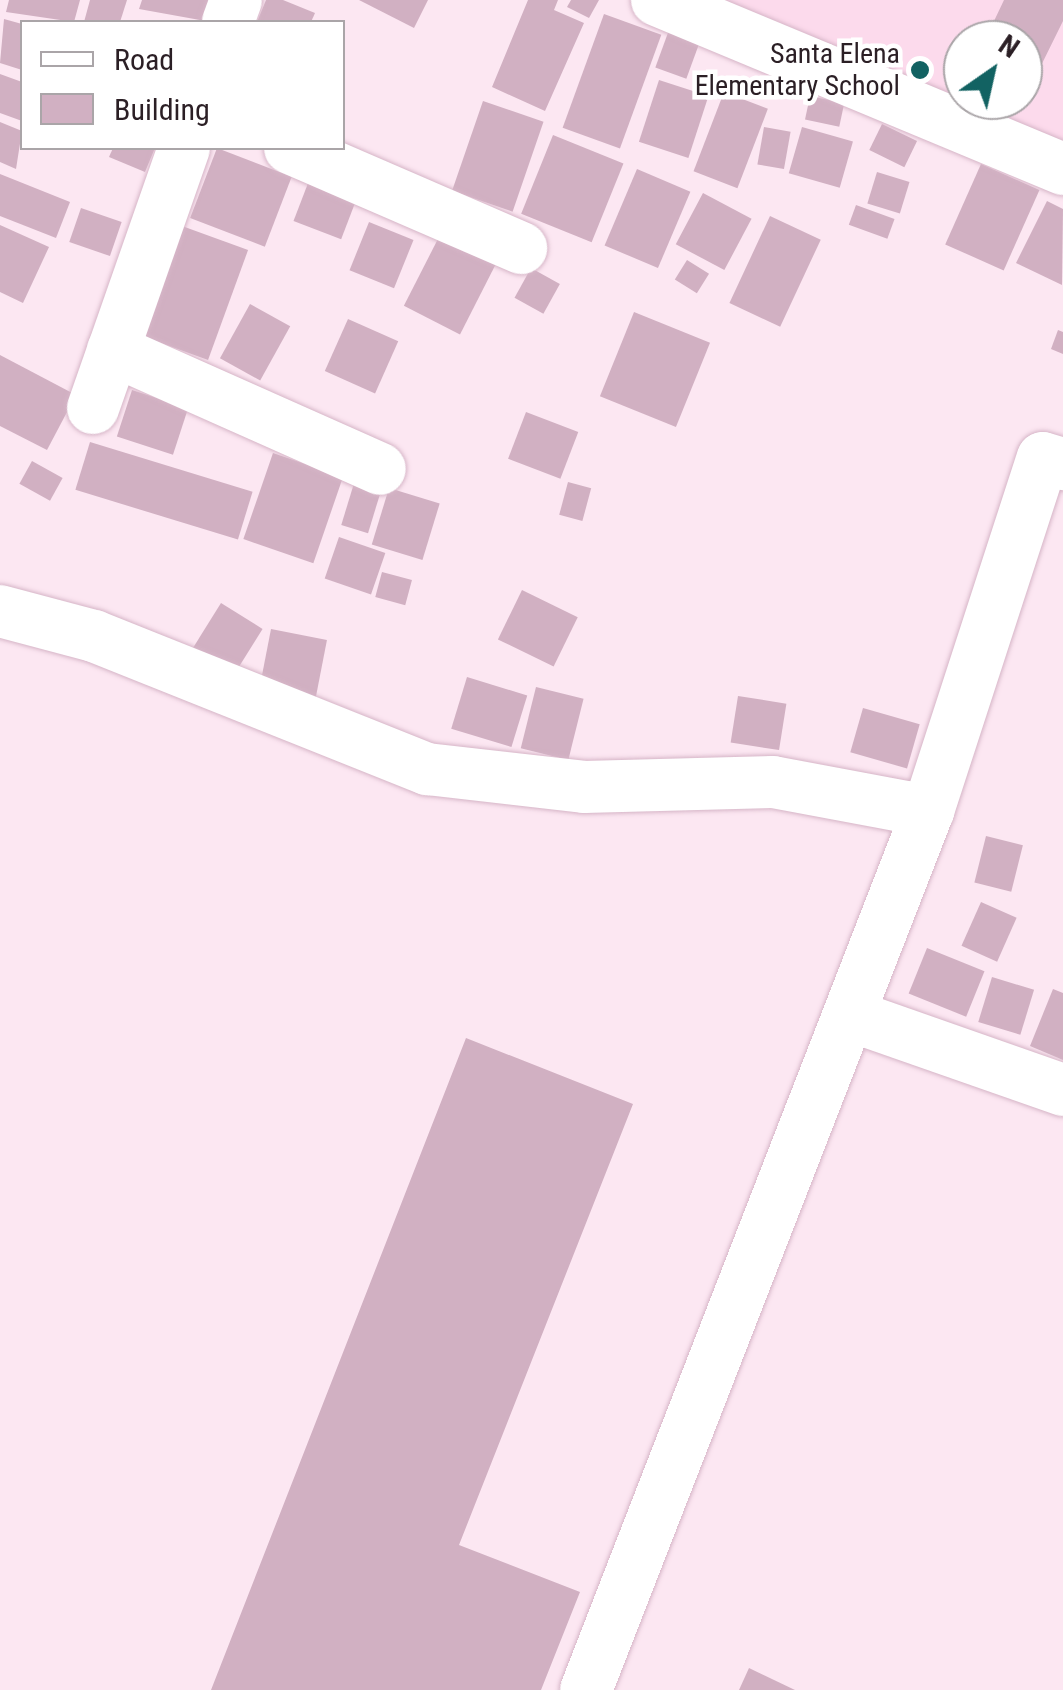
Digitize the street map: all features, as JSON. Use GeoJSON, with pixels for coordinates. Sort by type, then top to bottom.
{"type":"FeatureCollection","features":[{"type":"Feature","properties":{"kind":"street"},"geometry":{"type":"LineString","coordinates":[[658,0],[1063,169]]}},
{"type":"Feature","properties":{"kind":"street"},"geometry":{"type":"LineString","coordinates":[[93,408],[183,150]]}},
{"type":"Feature","properties":{"kind":"street"},"geometry":{"type":"LineString","coordinates":[[295,150],[521,248]]}},
{"type":"Feature","properties":{"kind":"street"},"geometry":{"type":"LineString","coordinates":[[113,350],[380,468]]}},
{"type":"Feature","properties":{"kind":"street"},"geometry":{"type":"LineString","coordinates":[[586,1690],[852,1016],[928,811],[1042,458],[1063,464]]}},
{"type":"Feature","properties":{"kind":"street"},"geometry":{"type":"LineString","coordinates":[[0,611],[94,636],[427,770],[584,786],[773,782],[928,811]]}},
{"type":"Feature","properties":{"kind":"street"},"geometry":{"type":"LineString","coordinates":[[852,1016],[1063,1090]]}},
{"type":"Feature","properties":{"kind":"shaded area","name":"Santa Elena Elementary School"},"geometry":{"type":"Polygon","coordinates":[[[719,0],[1063,0],[1063,152],[991,120],[1043,120],[1043,20],[943,20],[943,99],[719,0]]]}},
{"type":"Feature","properties":{"kind":"building"},"geometry":{"type":"Polygon","coordinates":[[[9,0],[80,0],[75,20],[6,12],[9,0]]]}},
{"type":"Feature","properties":{"kind":"building"},"geometry":{"type":"Polygon","coordinates":[[[90,0],[127,0],[121,20],[85,20],[90,0]]]}},
{"type":"Feature","properties":{"kind":"building"},"geometry":{"type":"Polygon","coordinates":[[[142,0],[217,0],[212,20],[139,9],[142,0]]]}},
{"type":"Feature","properties":{"kind":"building"},"geometry":{"type":"Polygon","coordinates":[[[266,0],[283,0],[315,13],[312,20],[258,20],[266,0]]]}},
{"type":"Feature","properties":{"kind":"building"},"geometry":{"type":"Polygon","coordinates":[[[359,0],[428,0],[414,28],[359,0]]]}},
{"type":"Feature","properties":{"kind":"building"},"geometry":{"type":"Polygon","coordinates":[[[528,0],[558,0],[554,10],[584,23],[545,111],[492,87],[528,0]]]}},
{"type":"Feature","properties":{"kind":"building"},"geometry":{"type":"Polygon","coordinates":[[[571,0],[599,0],[589,18],[567,7],[571,0]]]}},
{"type":"Feature","properties":{"kind":"building"},"geometry":{"type":"Polygon","coordinates":[[[1004,0],[1063,0],[1063,21],[1043,62],[1043,20],[994,20],[1004,0]]]}},
{"type":"Feature","properties":{"kind":"building"},"geometry":{"type":"Polygon","coordinates":[[[604,14],[661,35],[620,149],[563,128],[604,14]]]}},
{"type":"Feature","properties":{"kind":"building"},"geometry":{"type":"Polygon","coordinates":[[[4,19],[20,23],[20,69],[0,63],[4,19]]]}},
{"type":"Feature","properties":{"kind":"building"},"geometry":{"type":"Polygon","coordinates":[[[669,30],[700,41],[686,79],[655,68],[669,30]]]}},
{"type":"Feature","properties":{"kind":"building"},"geometry":{"type":"Polygon","coordinates":[[[0,74],[20,81],[20,120],[0,113],[0,74]]]}},
{"type":"Feature","properties":{"kind":"building"},"geometry":{"type":"Polygon","coordinates":[[[659,80],[708,96],[688,158],[639,142],[659,80]]]}},
{"type":"Feature","properties":{"kind":"building"},"geometry":{"type":"Polygon","coordinates":[[[724,92],[768,109],[737,188],[694,171],[724,92]]]}},
{"type":"Feature","properties":{"kind":"building"},"geometry":{"type":"Polygon","coordinates":[[[810,96],[844,103],[839,127],[805,119],[810,96]]]}},
{"type":"Feature","properties":{"kind":"building"},"geometry":{"type":"Polygon","coordinates":[[[483,101],[544,122],[513,212],[452,191],[483,101]]]}},
{"type":"Feature","properties":{"kind":"building"},"geometry":{"type":"Polygon","coordinates":[[[0,122],[20,130],[20,144],[16,169],[0,162],[0,122]]]}},
{"type":"Feature","properties":{"kind":"building"},"geometry":{"type":"Polygon","coordinates":[[[882,124],[917,141],[904,167],[869,150],[882,124]]]}},
{"type":"Feature","properties":{"kind":"building"},"geometry":{"type":"Polygon","coordinates":[[[764,127],[791,132],[784,169],[757,164],[764,127]]]}},
{"type":"Feature","properties":{"kind":"building"},"geometry":{"type":"Polygon","coordinates":[[[802,127],[853,142],[840,188],[789,173],[802,127]]]}},
{"type":"Feature","properties":{"kind":"building"},"geometry":{"type":"Polygon","coordinates":[[[553,135],[623,163],[592,242],[521,214],[553,135]]]}},
{"type":"Feature","properties":{"kind":"building"},"geometry":{"type":"Polygon","coordinates":[[[112,150],[154,150],[145,172],[109,157],[112,150]]]}},
{"type":"Feature","properties":{"kind":"building"},"geometry":{"type":"Polygon","coordinates":[[[216,150],[292,177],[265,247],[190,218],[216,150]]]}},
{"type":"Feature","properties":{"kind":"building"},"geometry":{"type":"Polygon","coordinates":[[[981,164],[1039,190],[1004,270],[945,244],[981,164]]]}},
{"type":"Feature","properties":{"kind":"building"},"geometry":{"type":"Polygon","coordinates":[[[637,169],[690,192],[658,268],[605,245],[637,169]]]}},
{"type":"Feature","properties":{"kind":"building"},"geometry":{"type":"Polygon","coordinates":[[[877,172],[910,182],[900,213],[867,204],[877,172]]]}},
{"type":"Feature","properties":{"kind":"building"},"geometry":{"type":"Polygon","coordinates":[[[0,174],[70,202],[56,238],[0,216],[0,174]]]}},
{"type":"Feature","properties":{"kind":"building"},"geometry":{"type":"Polygon","coordinates":[[[310,178],[358,196],[341,239],[294,221],[310,178]]]}},
{"type":"Feature","properties":{"kind":"building"},"geometry":{"type":"Polygon","coordinates":[[[703,193],[752,219],[724,270],[676,244],[703,193]]]}},
{"type":"Feature","properties":{"kind":"building"},"geometry":{"type":"Polygon","coordinates":[[[1047,201],[1063,209],[1062,285],[1016,263],[1047,201]]]}},
{"type":"Feature","properties":{"kind":"building"},"geometry":{"type":"Polygon","coordinates":[[[856,205],[895,219],[887,239],[849,225],[856,205]]]}},
{"type":"Feature","properties":{"kind":"building"},"geometry":{"type":"Polygon","coordinates":[[[81,208],[122,222],[110,256],[69,242],[81,208]]]}},
{"type":"Feature","properties":{"kind":"building"},"geometry":{"type":"Polygon","coordinates":[[[770,216],[821,240],[780,327],[729,303],[770,216]]]}},
{"type":"Feature","properties":{"kind":"building"},"geometry":{"type":"Polygon","coordinates":[[[171,222],[248,250],[208,360],[131,332],[171,222]]]}},
{"type":"Feature","properties":{"kind":"building"},"geometry":{"type":"Polygon","coordinates":[[[369,222],[414,240],[394,288],[350,270],[369,222]]]}},
{"type":"Feature","properties":{"kind":"building"},"geometry":{"type":"Polygon","coordinates":[[[0,225],[49,247],[23,303],[0,292],[0,225]]]}},
{"type":"Feature","properties":{"kind":"building"},"geometry":{"type":"Polygon","coordinates":[[[442,231],[498,260],[460,334],[404,306],[442,231]]]}},
{"type":"Feature","properties":{"kind":"building"},"geometry":{"type":"Polygon","coordinates":[[[687,260],[709,274],[697,293],[675,280],[687,260]]]}},
{"type":"Feature","properties":{"kind":"building"},"geometry":{"type":"Polygon","coordinates":[[[531,268],[560,284],[543,314],[515,298],[531,268]]]}},
{"type":"Feature","properties":{"kind":"building"},"geometry":{"type":"Polygon","coordinates":[[[250,304],[290,326],[260,381],[220,358],[250,304]]]}},
{"type":"Feature","properties":{"kind":"building"},"geometry":{"type":"Polygon","coordinates":[[[634,312],[710,343],[676,427],[600,396],[634,312]]]}},
{"type":"Feature","properties":{"kind":"building"},"geometry":{"type":"Polygon","coordinates":[[[348,319],[398,341],[375,393],[325,371],[348,319]]]}},
{"type":"Feature","properties":{"kind":"building"},"geometry":{"type":"Polygon","coordinates":[[[1058,330],[1063,332],[1063,354],[1051,349],[1058,330]]]}},
{"type":"Feature","properties":{"kind":"building"},"geometry":{"type":"Polygon","coordinates":[[[0,355],[76,395],[47,450],[0,426],[0,355]]]}},
{"type":"Feature","properties":{"kind":"building"},"geometry":{"type":"Polygon","coordinates":[[[132,390],[188,408],[173,455],[117,437],[132,390]]]}},
{"type":"Feature","properties":{"kind":"building"},"geometry":{"type":"Polygon","coordinates":[[[526,412],[578,432],[560,479],[508,459],[526,412]]]}},
{"type":"Feature","properties":{"kind":"building"},"geometry":{"type":"Polygon","coordinates":[[[90,442],[253,492],[238,540],[75,490],[90,442]]]}},
{"type":"Feature","properties":{"kind":"building"},"geometry":{"type":"Polygon","coordinates":[[[273,453],[343,477],[313,563],[243,539],[273,453]]]}},
{"type":"Feature","properties":{"kind":"building"},"geometry":{"type":"Polygon","coordinates":[[[32,461],[63,478],[50,501],[19,484],[32,461]]]}},
{"type":"Feature","properties":{"kind":"building"},"geometry":{"type":"Polygon","coordinates":[[[355,480],[382,488],[368,533],[341,525],[355,480]]]}},
{"type":"Feature","properties":{"kind":"building"},"geometry":{"type":"Polygon","coordinates":[[[568,482],[591,488],[582,521],[559,515],[568,482]]]}},
{"type":"Feature","properties":{"kind":"building"},"geometry":{"type":"Polygon","coordinates":[[[389,488],[440,503],[422,560],[372,544],[389,488]]]}},
{"type":"Feature","properties":{"kind":"building"},"geometry":{"type":"Polygon","coordinates":[[[339,537],[385,553],[371,595],[325,579],[339,537]]]}},
{"type":"Feature","properties":{"kind":"building"},"geometry":{"type":"Polygon","coordinates":[[[382,572],[412,580],[405,605],[375,597],[382,572]]]}},
{"type":"Feature","properties":{"kind":"building"},"geometry":{"type":"Polygon","coordinates":[[[522,590],[578,617],[554,667],[498,639],[522,590]]]}},
{"type":"Feature","properties":{"kind":"building"},"geometry":{"type":"Polygon","coordinates":[[[221,603],[263,629],[229,682],[188,656],[221,603]]]}},
{"type":"Feature","properties":{"kind":"building"},"geometry":{"type":"Polygon","coordinates":[[[271,629],[327,640],[315,704],[259,693],[271,629]]]}},
{"type":"Feature","properties":{"kind":"building"},"geometry":{"type":"Polygon","coordinates":[[[467,677],[527,695],[511,747],[451,729],[467,677]]]}},
{"type":"Feature","properties":{"kind":"building"},"geometry":{"type":"Polygon","coordinates":[[[536,687],[584,699],[568,760],[521,748],[536,687]]]}},
{"type":"Feature","properties":{"kind":"building"},"geometry":{"type":"Polygon","coordinates":[[[738,696],[786,704],[779,750],[731,742],[738,696]]]}},
{"type":"Feature","properties":{"kind":"building"},"geometry":{"type":"Polygon","coordinates":[[[863,708],[920,724],[907,768],[850,752],[863,708]]]}},
{"type":"Feature","properties":{"kind":"building"},"geometry":{"type":"Polygon","coordinates":[[[986,836],[1023,845],[1011,892],[974,883],[986,836]]]}},
{"type":"Feature","properties":{"kind":"building"},"geometry":{"type":"Polygon","coordinates":[[[981,902],[1017,918],[997,962],[961,946],[981,902]]]}},
{"type":"Feature","properties":{"kind":"building"},"geometry":{"type":"Polygon","coordinates":[[[927,948],[984,971],[966,1017],[909,993],[927,948]]]}},
{"type":"Feature","properties":{"kind":"building"},"geometry":{"type":"Polygon","coordinates":[[[992,977],[1034,990],[1020,1035],[978,1022],[992,977]]]}},
{"type":"Feature","properties":{"kind":"building"},"geometry":{"type":"Polygon","coordinates":[[[1053,989],[1063,993],[1063,1060],[1030,1046],[1053,989]]]}},
{"type":"Feature","properties":{"kind":"building"},"geometry":{"type":"Polygon","coordinates":[[[466,1038],[633,1104],[459,1545],[580,1592],[541,1690],[211,1690],[466,1038]]]}},
{"type":"Feature","properties":{"kind":"building"},"geometry":{"type":"Polygon","coordinates":[[[749,1668],[795,1690],[739,1690],[749,1668]]]}},
{"type":"Feature","properties":{"kind":"place","name":"Santa Elena Elementary School"},"geometry":{"type":"Point","coordinates":[920,70]}}]}
